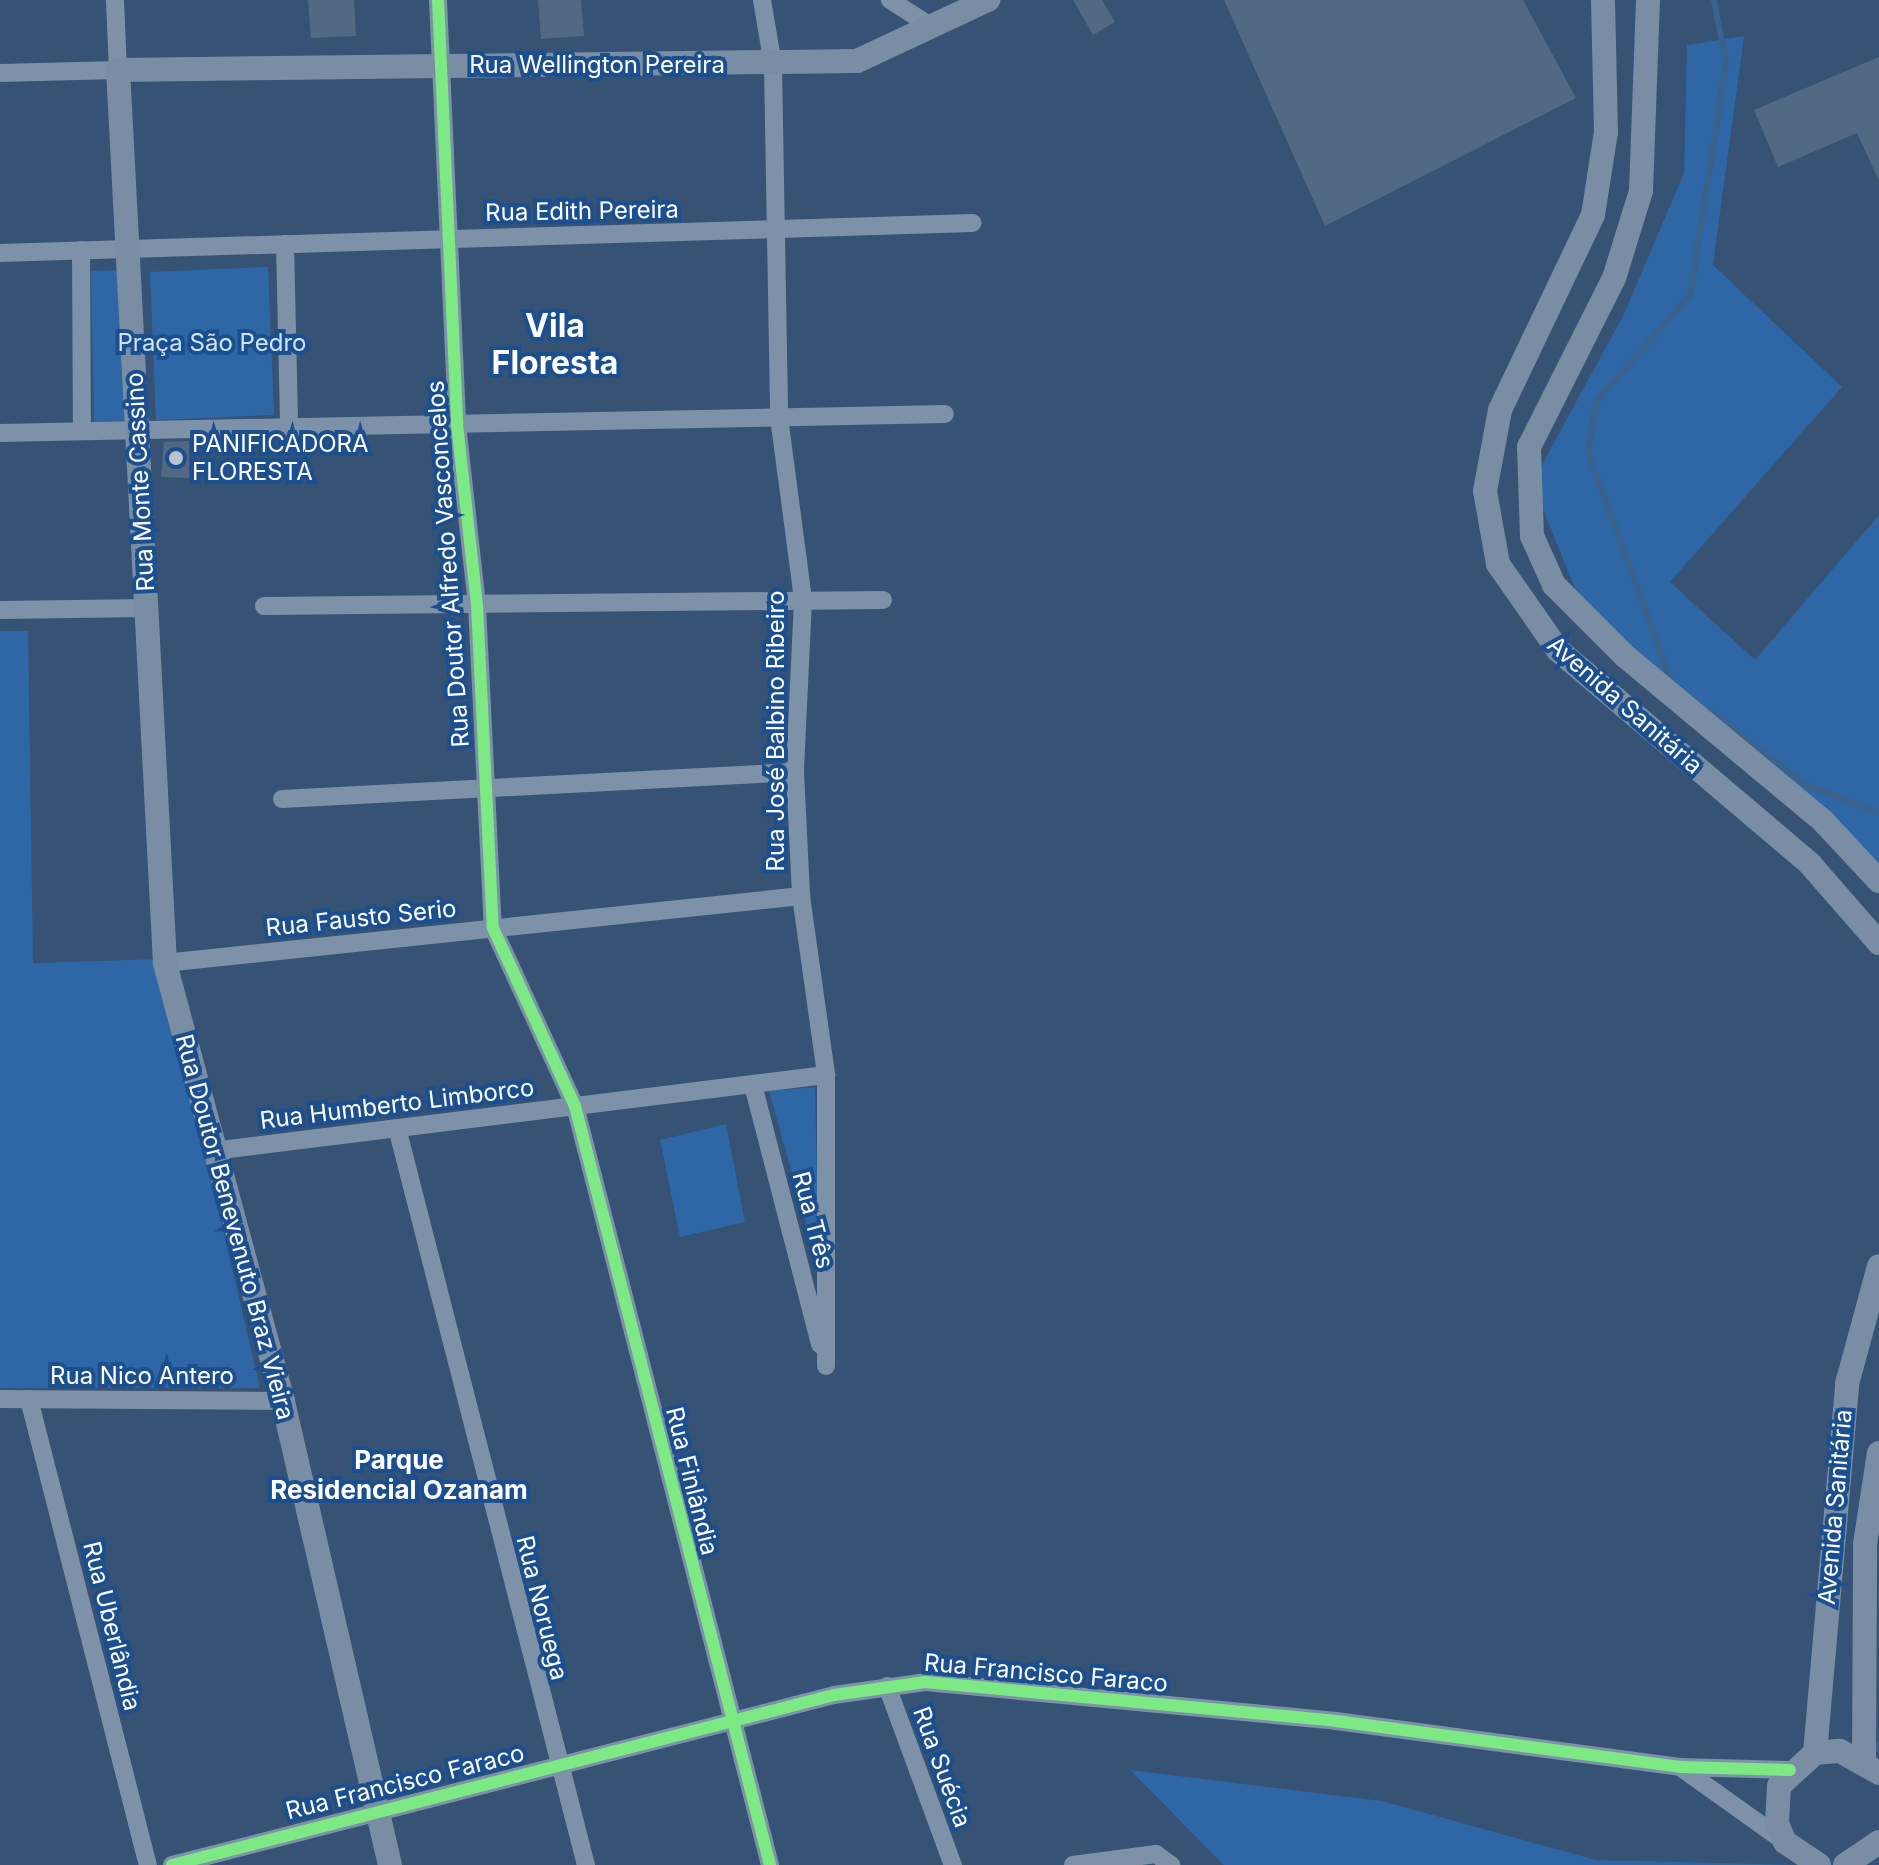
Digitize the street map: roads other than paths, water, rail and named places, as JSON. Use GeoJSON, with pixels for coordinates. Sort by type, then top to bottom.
{"type":"FeatureCollection","features":[{"type":"Feature","properties":{"kind":"street","name":"Rua Monte Cassino"},"geometry":{"type":"LineString","coordinates":[[115,0],[165,963]]}},
{"type":"Feature","properties":{"kind":"street","name":"Rua Doutor Alfredo Vasconcelos"},"geometry":{"type":"LineString","coordinates":[[438,0],[457,424],[477,605],[493,928],[575,1106]]}},
{"type":"Feature","properties":{"kind":"street","name":"Rua José Balbino Ribeiro"},"geometry":{"type":"LineString","coordinates":[[762,0],[773,65],[779,417],[803,600],[795,772],[801,896],[826,1075],[826,1366]]}},
{"type":"Feature","properties":{"kind":"street"},"geometry":{"type":"LineString","coordinates":[[890,0],[932,27]]}},
{"type":"Feature","properties":{"kind":"street","name":"Rua Wellington Pereira"},"geometry":{"type":"LineString","coordinates":[[0,73],[440,66],[773,65],[857,61],[988,0]]}},
{"type":"Feature","properties":{"kind":"street","name":"Avenida Sanitária"},"geometry":{"type":"LineString","coordinates":[[1603,0],[1606,132],[1593,215],[1500,410],[1485,491],[1498,564],[1558,650],[1810,864],[1879,943]]}},
{"type":"Feature","properties":{"kind":"street","name":"Avenida Sanitária"},"geometry":{"type":"LineString","coordinates":[[1648,0],[1641,191],[1614,278],[1529,447],[1532,536],[1554,585],[1625,656],[1823,821],[1879,881]]}},
{"type":"Feature","properties":{"kind":"street","name":"Rua Edith Pereira"},"geometry":{"type":"LineString","coordinates":[[0,253],[973,223]]}},
{"type":"Feature","properties":{"kind":"street"},"geometry":{"type":"LineString","coordinates":[[285,244],[289,427]]}},
{"type":"Feature","properties":{"kind":"street"},"geometry":{"type":"LineString","coordinates":[[81,250],[82,431]]}},
{"type":"Feature","properties":{"kind":"street"},"geometry":{"type":"LineString","coordinates":[[0,433],[945,414]]}},
{"type":"Feature","properties":{"kind":"street"},"geometry":{"type":"LineString","coordinates":[[264,606],[883,600]]}},
{"type":"Feature","properties":{"kind":"street"},"geometry":{"type":"LineString","coordinates":[[0,610],[147,608]]}},
{"type":"Feature","properties":{"kind":"street"},"geometry":{"type":"LineString","coordinates":[[282,799],[795,772]]}},
{"type":"Feature","properties":{"kind":"street","name":"Rua Fausto Serio"},"geometry":{"type":"LineString","coordinates":[[165,963],[801,896]]}},
{"type":"Feature","properties":{"kind":"street","name":"Rua Doutor Benevenuto Braz Vieira"},"geometry":{"type":"LineString","coordinates":[[165,963],[213,1151],[283,1401],[374,1813],[390,1865]]}},
{"type":"Feature","properties":{"kind":"street","name":"Rua Humberto Limborco"},"geometry":{"type":"LineString","coordinates":[[213,1151],[826,1075]]}},
{"type":"Feature","properties":{"kind":"street","name":"Rua Três"},"geometry":{"type":"LineString","coordinates":[[753,1085],[826,1366]]}},
{"type":"Feature","properties":{"kind":"street","name":"Rua Finlândia"},"geometry":{"type":"LineString","coordinates":[[575,1106],[729,1722],[770,1865]]}},
{"type":"Feature","properties":{"kind":"street","name":"Rua Noruega"},"geometry":{"type":"LineString","coordinates":[[397,1128],[557,1766],[586,1865]]}},
{"type":"Feature","properties":{"kind":"street","name":"Avenida Sanitária"},"geometry":{"type":"LineString","coordinates":[[1815,1753],[1847,1384],[1879,1266]]}},
{"type":"Feature","properties":{"kind":"street","name":"Rua Nico Antero"},"geometry":{"type":"LineString","coordinates":[[0,1399],[283,1401]]}},
{"type":"Feature","properties":{"kind":"street","name":"Rua Uberlândia"},"geometry":{"type":"LineString","coordinates":[[29,1399],[148,1865]]}},
{"type":"Feature","properties":{"kind":"street","name":"Avenida Sanitária"},"geometry":{"type":"LineString","coordinates":[[1872,1766],[1865,1544],[1879,1453]]}},
{"type":"Feature","properties":{"kind":"street","name":"Rua Francisco Faraco"},"geometry":{"type":"LineString","coordinates":[[172,1865],[729,1722],[887,1686],[925,1682],[1336,1721],[1680,1767],[1790,1770]]}},
{"type":"Feature","properties":{"kind":"street","name":"Rua Suécia"},"geometry":{"type":"LineString","coordinates":[[887,1686],[953,1865]]}},
{"type":"Feature","properties":{"kind":"street"},"geometry":{"type":"LineString","coordinates":[[1819,1865],[1785,1842],[1775,1805],[1790,1770],[1815,1753],[1872,1766]]}},
{"type":"Feature","properties":{"kind":"street","name":"Rua Francisco Faraco"},"geometry":{"type":"LineString","coordinates":[[1680,1767],[1785,1842]]}},
{"type":"Feature","properties":{"kind":"street"},"geometry":{"type":"LineString","coordinates":[[1073,1865],[1156,1854],[1171,1865]]}},
{"type":"Feature","properties":{"kind":"waterway"},"geometry":{"type":"LineString","coordinates":[[1671,681],[1588,452],[1597,401],[1690,295],[1726,64],[1714,0]]}},
{"type":"Feature","properties":{"kind":"waterway"},"geometry":{"type":"LineString","coordinates":[[1708,710],[1804,784],[1879,813]]}},
{"type":"Feature","properties":{"kind":"waterway"},"geometry":{"type":"LineString","coordinates":[[1877,1749],[1879,1744]]}},
{"type":"Feature","properties":{"kind":"place","name":"PANIFICADORA FLORESTA"},"geometry":{"type":"Point","coordinates":[176,458]}},
{"type":"Feature","properties":{"kind":"district","name":"Vila Floresta"},"geometry":{"type":"Point","coordinates":[555,346]}},
{"type":"Feature","properties":{"kind":"district","name":"Parque Residencial Ozanam"},"geometry":{"type":"Point","coordinates":[399,1475]}},
{"type":"Feature","properties":{"kind":"park label","name":"Praça São Pedro"},"geometry":{"type":"Point","coordinates":[212,343]}}]}
